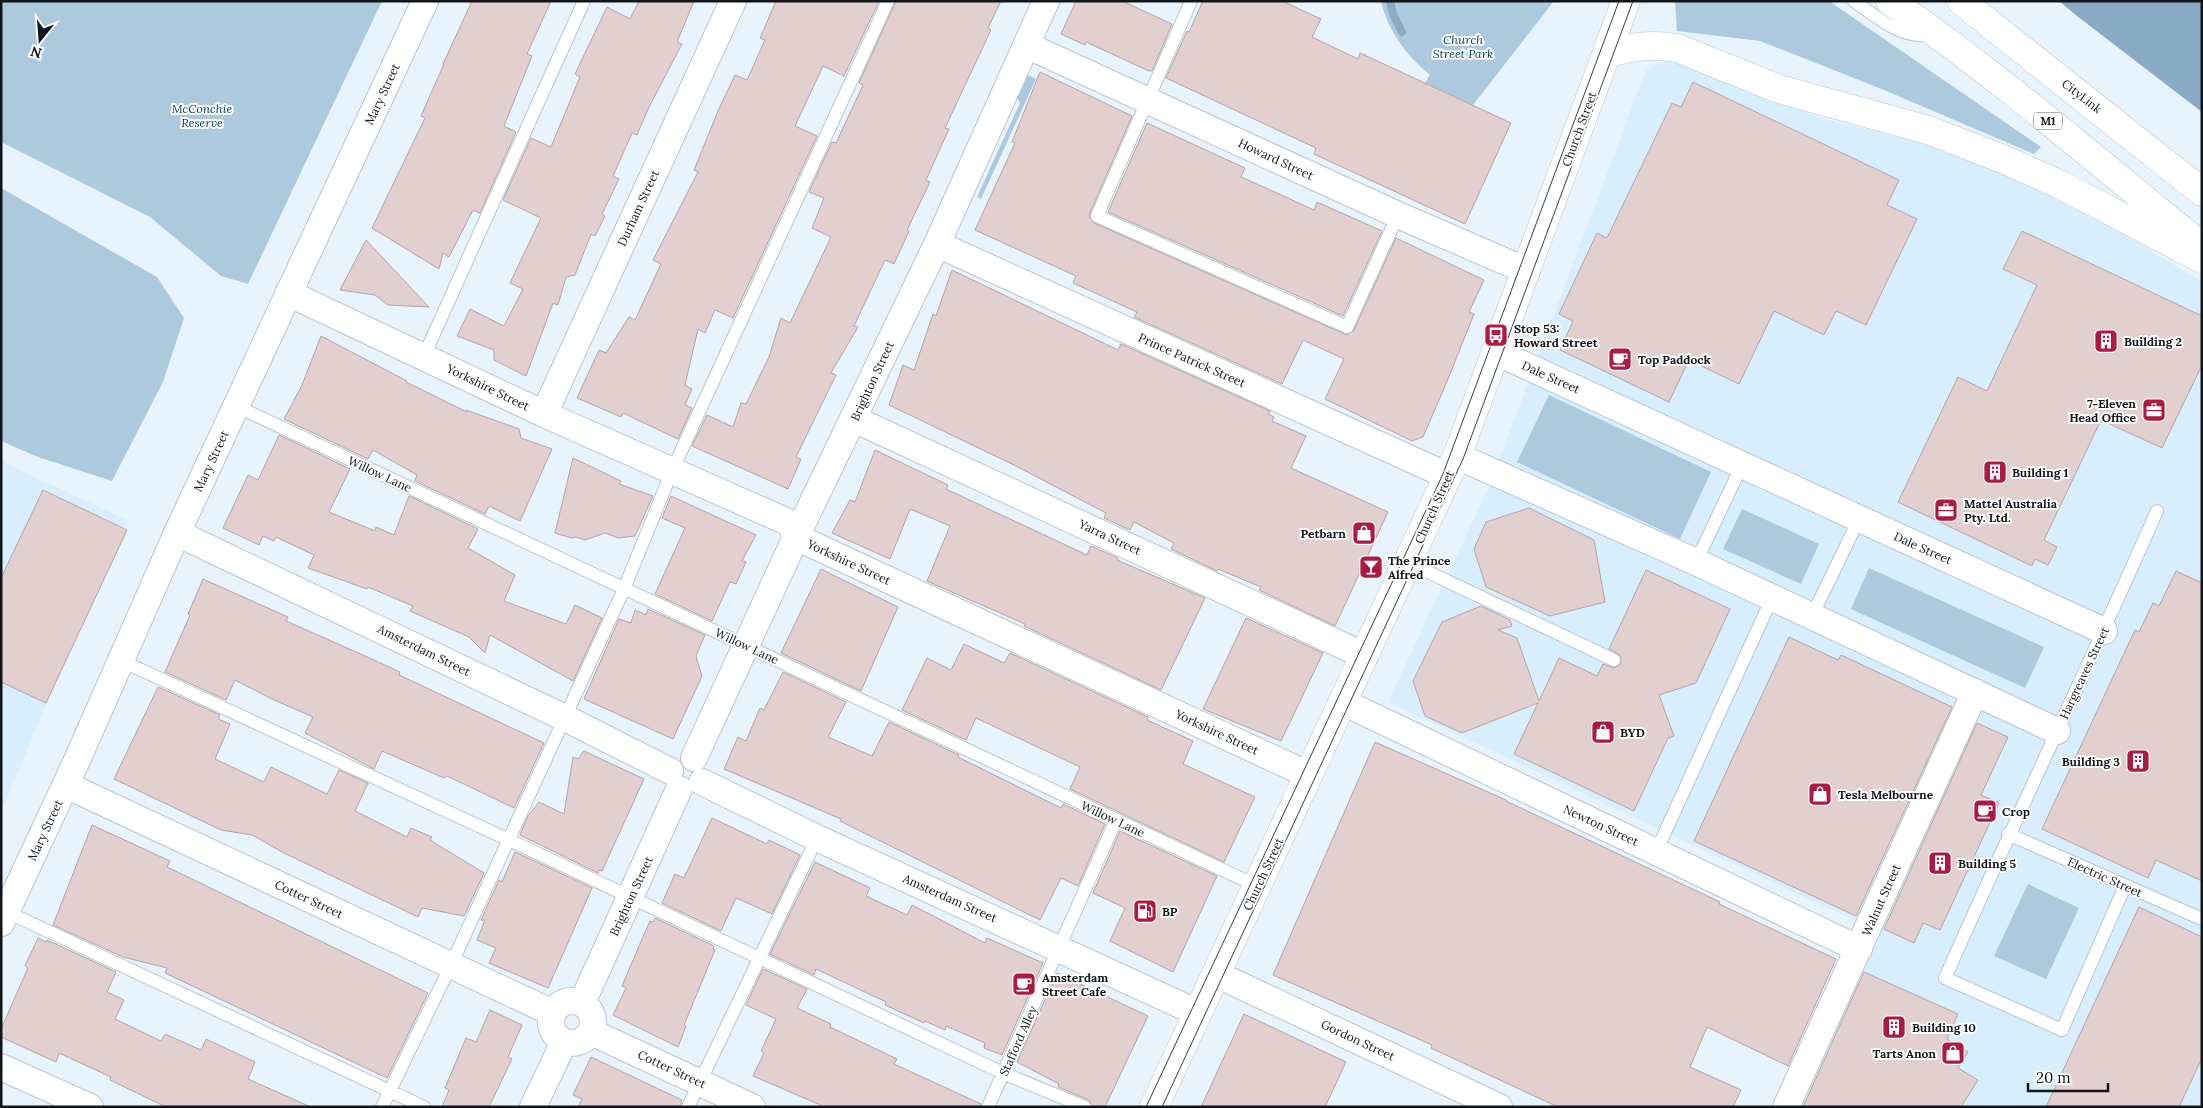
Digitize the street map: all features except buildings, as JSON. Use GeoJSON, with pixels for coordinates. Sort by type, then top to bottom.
{"type":"FeatureCollection","features":[{"type":"Feature","properties":{"kind":"main road","name":"Church Street"},"geometry":{"type":"LineString","coordinates":[[1154,1107],[1452,466],[1527,271],[1626,1]]}},
{"type":"Feature","properties":{"kind":"main road","name":"M1"},"geometry":{"type":"LineString","coordinates":[[1890,1],[1938,34],[2202,246]]}},
{"type":"Feature","properties":{"kind":"main road","name":"CityLink"},"geometry":{"type":"LineString","coordinates":[[1961,1],[2202,192]]}},
{"type":"Feature","properties":{"kind":"main road"},"geometry":{"type":"LineString","coordinates":[[1607,54],[1657,44],[1677,48],[1800,96],[1928,130],[2003,159],[2061,185],[2202,259]]}},
{"type":"Feature","properties":{"kind":"street","name":"Mary Street"},"geometry":{"type":"LineString","coordinates":[[4,917],[122,661],[177,533],[425,1]]}},
{"type":"Feature","properties":{"kind":"street","name":"Durham Street"},"geometry":{"type":"LineString","coordinates":[[544,414],[733,1]]}},
{"type":"Feature","properties":{"kind":"street","name":"Brighton Street"},"geometry":{"type":"LineString","coordinates":[[582,1003],[745,645],[937,244],[1046,1]]}},
{"type":"Feature","properties":{"kind":"street","name":"Howard Street"},"geometry":{"type":"LineString","coordinates":[[1026,45],[1398,215],[1527,271]]}},
{"type":"Feature","properties":{"kind":"street","name":"Prince Patrick Street"},"geometry":{"type":"LineString","coordinates":[[937,244],[1452,466]]}},
{"type":"Feature","properties":{"kind":"street","name":"Yorkshire Street"},"geometry":{"type":"LineString","coordinates":[[288,293],[544,414],[790,523],[796,537],[1309,775]]}},
{"type":"Feature","properties":{"kind":"street","name":"Dale Street"},"geometry":{"type":"LineString","coordinates":[[1496,352],[2104,630]]}},
{"type":"Feature","properties":{"kind":"street","name":"Yarra Street"},"geometry":{"type":"LineString","coordinates":[[854,419],[1365,656]]}},
{"type":"Feature","properties":{"kind":"street"},"geometry":{"type":"LineString","coordinates":[[1452,466],[1696,562],[2057,731]]}},
{"type":"Feature","properties":{"kind":"street","name":"Amsterdam Street"},"geometry":{"type":"LineString","coordinates":[[177,533],[817,838],[1060,947],[1198,1013]]}},
{"type":"Feature","properties":{"kind":"street","name":"Walnut Street"},"geometry":{"type":"LineString","coordinates":[[1786,1107],[1975,692]]}},
{"type":"Feature","properties":{"kind":"street","name":"Newton Street"},"geometry":{"type":"LineString","coordinates":[[1343,702],[1859,949]]}},
{"type":"Feature","properties":{"kind":"street","name":"Cotter Street"},"geometry":{"type":"LineString","coordinates":[[66,785],[553,1013]]}},
{"type":"Feature","properties":{"kind":"street","name":"Gordon Street"},"geometry":{"type":"LineString","coordinates":[[1216,974],[1499,1107]]}},
{"type":"Feature","properties":{"kind":"street"},"geometry":{"type":"LineString","coordinates":[[569,1001],[582,1003],[592,1013],[594,1026],[588,1037],[577,1043],[564,1042],[554,1033],[551,1027],[553,1013],[557,1008],[569,1001]]}},
{"type":"Feature","properties":{"kind":"street","name":"Cotter Street"},"geometry":{"type":"LineString","coordinates":[[591,1032],[752,1107]]}},
{"type":"Feature","properties":{"kind":"street"},"geometry":{"type":"LineString","coordinates":[[533,1107],[564,1042]]}},
{"type":"Feature","properties":{"kind":"street"},"geometry":{"type":"LineString","coordinates":[[1,1067],[90,1107]]}},
{"type":"Feature","properties":{"kind":"lane"},"geometry":{"type":"LineString","coordinates":[[424,356],[584,1]]}},
{"type":"Feature","properties":{"kind":"lane"},"geometry":{"type":"LineString","coordinates":[[382,1107],[566,718],[624,589],[672,471],[888,1]]}},
{"type":"Feature","properties":{"kind":"lane"},"geometry":{"type":"LineString","coordinates":[[1191,1],[1097,216],[1347,327],[1398,215]]}},
{"type":"Feature","properties":{"kind":"lane"},"geometry":{"type":"LineString","coordinates":[[1854,1],[1900,32],[1920,37],[1938,34]]}},
{"type":"Feature","properties":{"kind":"lane","name":"Willow Lane"},"geometry":{"type":"LineString","coordinates":[[236,406],[1257,886]]}},
{"type":"Feature","properties":{"kind":"lane"},"geometry":{"type":"LineString","coordinates":[[1696,562],[1742,465]]}},
{"type":"Feature","properties":{"kind":"lane","name":"Hargreaves Street"},"geometry":{"type":"LineString","coordinates":[[2125,886],[2062,1030],[1945,978],[2008,834],[2104,630],[2157,511]]}},
{"type":"Feature","properties":{"kind":"lane"},"geometry":{"type":"LineString","coordinates":[[1812,616],[1859,518]]}},
{"type":"Feature","properties":{"kind":"lane"},"geometry":{"type":"LineString","coordinates":[[1408,562],[1614,660]]}},
{"type":"Feature","properties":{"kind":"lane"},"geometry":{"type":"LineString","coordinates":[[1656,852],[1772,598]]}},
{"type":"Feature","properties":{"kind":"lane"},"geometry":{"type":"LineString","coordinates":[[122,661],[508,839],[1004,1073],[1085,1107]]}},
{"type":"Feature","properties":{"kind":"lane","name":"Stafford Alley"},"geometry":{"type":"LineString","coordinates":[[988,1107],[1116,820]]}},
{"type":"Feature","properties":{"kind":"lane","name":"Electric Street"},"geometry":{"type":"LineString","coordinates":[[2008,834],[2202,919]]}},
{"type":"Feature","properties":{"kind":"lane"},"geometry":{"type":"LineString","coordinates":[[688,1107],[817,838]]}},
{"type":"Feature","properties":{"kind":"lane"},"geometry":{"type":"LineString","coordinates":[[4,917],[424,1107]]}},
{"type":"Feature","properties":{"kind":"shaded area"},"geometry":{"type":"Polygon","coordinates":[[[2059,1],[2202,1],[2202,112],[2077,16],[2059,1]]]}},
{"type":"Feature","properties":{"kind":"shaded area"},"geometry":{"type":"Polygon","coordinates":[[[1669,60],[1822,118],[1960,153],[2106,223],[2202,282],[2202,1107],[1779,1107],[1864,925],[1388,702],[1489,487],[1646,70],[1669,60]]]}},
{"type":"Feature","properties":{"kind":"shaded area"},"geometry":{"type":"Polygon","coordinates":[[[1,461],[129,521],[119,531],[1,812],[1,461]]]}},
{"type":"Feature","properties":{"kind":"green space","name":"McConchie Reserve"},"geometry":{"type":"Polygon","coordinates":[[[1,1],[382,1],[248,284],[221,276],[150,217],[1,142],[1,1]]]}},
{"type":"Feature","properties":{"kind":"green space","name":"Church Street Park"},"geometry":{"type":"Polygon","coordinates":[[[1381,1],[1554,1],[1473,105],[1425,83],[1430,75],[1399,42],[1388,22],[1381,1]]]}},
{"type":"Feature","properties":{"kind":"green space"},"geometry":{"type":"Polygon","coordinates":[[[1675,1],[1829,1],[2041,147],[2034,154],[1884,90],[1760,41],[1677,31],[1675,1]]]}},
{"type":"Feature","properties":{"kind":"green space"},"geometry":{"type":"Polygon","coordinates":[[[1028,75],[1036,79],[981,199],[977,197],[1020,103],[1016,96],[1028,75]]]}},
{"type":"Feature","properties":{"kind":"green space"},"geometry":{"type":"Polygon","coordinates":[[[1,188],[157,277],[184,318],[163,382],[112,481],[38,457],[1,441],[1,188]]]}},
{"type":"Feature","properties":{"kind":"green space"},"geometry":{"type":"Polygon","coordinates":[[[1549,395],[1711,472],[1680,539],[1517,462],[1549,395]]]}},
{"type":"Feature","properties":{"kind":"green space"},"geometry":{"type":"Polygon","coordinates":[[[1742,509],[1819,544],[1801,584],[1723,549],[1742,509]]]}},
{"type":"Feature","properties":{"kind":"green space"},"geometry":{"type":"Polygon","coordinates":[[[1869,568],[2044,647],[2025,688],[1851,609],[1869,568]]]}},
{"type":"Feature","properties":{"kind":"green space"},"geometry":{"type":"Polygon","coordinates":[[[2028,884],[2079,908],[2046,979],[1994,956],[2028,884]]]}},
{"type":"Feature","properties":{"kind":"waterway"},"geometry":{"type":"LineString","coordinates":[[1390,1],[1393,14],[1402,32]]}},
{"type":"Feature","properties":{"kind":"tram line"},"geometry":{"type":"LineString","coordinates":[[1146,1107],[1443,474],[1619,1]]}},
{"type":"Feature","properties":{"kind":"tram line"},"geometry":{"type":"LineString","coordinates":[[1162,1107],[1463,459],[1633,1]]}},
{"type":"Feature","properties":{"kind":"place","name":"Stop 53: Howard Street"},"geometry":{"type":"Point","coordinates":[1496,335]}},
{"type":"Feature","properties":{"kind":"place","name":"Building 2"},"geometry":{"type":"Point","coordinates":[2106,341]}},
{"type":"Feature","properties":{"kind":"place","name":"Top Paddock"},"geometry":{"type":"Point","coordinates":[1620,359]}},
{"type":"Feature","properties":{"kind":"place","name":"7-Eleven Head Office"},"geometry":{"type":"Point","coordinates":[2154,410]}},
{"type":"Feature","properties":{"kind":"place","name":"Building 1"},"geometry":{"type":"Point","coordinates":[1995,472]}},
{"type":"Feature","properties":{"kind":"place","name":"Mattel Australia Pty. Ltd."},"geometry":{"type":"Point","coordinates":[1946,510]}},
{"type":"Feature","properties":{"kind":"place","name":"Petbarn"},"geometry":{"type":"Point","coordinates":[1364,533]}},
{"type":"Feature","properties":{"kind":"place","name":"The Prince Alfred"},"geometry":{"type":"Point","coordinates":[1371,567]}},
{"type":"Feature","properties":{"kind":"place","name":"BYD"},"geometry":{"type":"Point","coordinates":[1603,732]}},
{"type":"Feature","properties":{"kind":"place","name":"Building 3"},"geometry":{"type":"Point","coordinates":[2138,761]}},
{"type":"Feature","properties":{"kind":"place","name":"Tesla Melbourne"},"geometry":{"type":"Point","coordinates":[1820,794]}},
{"type":"Feature","properties":{"kind":"place","name":"Crop"},"geometry":{"type":"Point","coordinates":[1985,811]}},
{"type":"Feature","properties":{"kind":"place","name":"Building 5"},"geometry":{"type":"Point","coordinates":[1940,863]}},
{"type":"Feature","properties":{"kind":"place","name":"BP"},"geometry":{"type":"Point","coordinates":[1145,911]}},
{"type":"Feature","properties":{"kind":"place","name":"Amsterdam Street Cafe"},"geometry":{"type":"Point","coordinates":[1024,984]}},
{"type":"Feature","properties":{"kind":"place","name":"Building 10"},"geometry":{"type":"Point","coordinates":[1894,1027]}},
{"type":"Feature","properties":{"kind":"place","name":"Tarts Anon"},"geometry":{"type":"Point","coordinates":[1953,1053]}}]}
